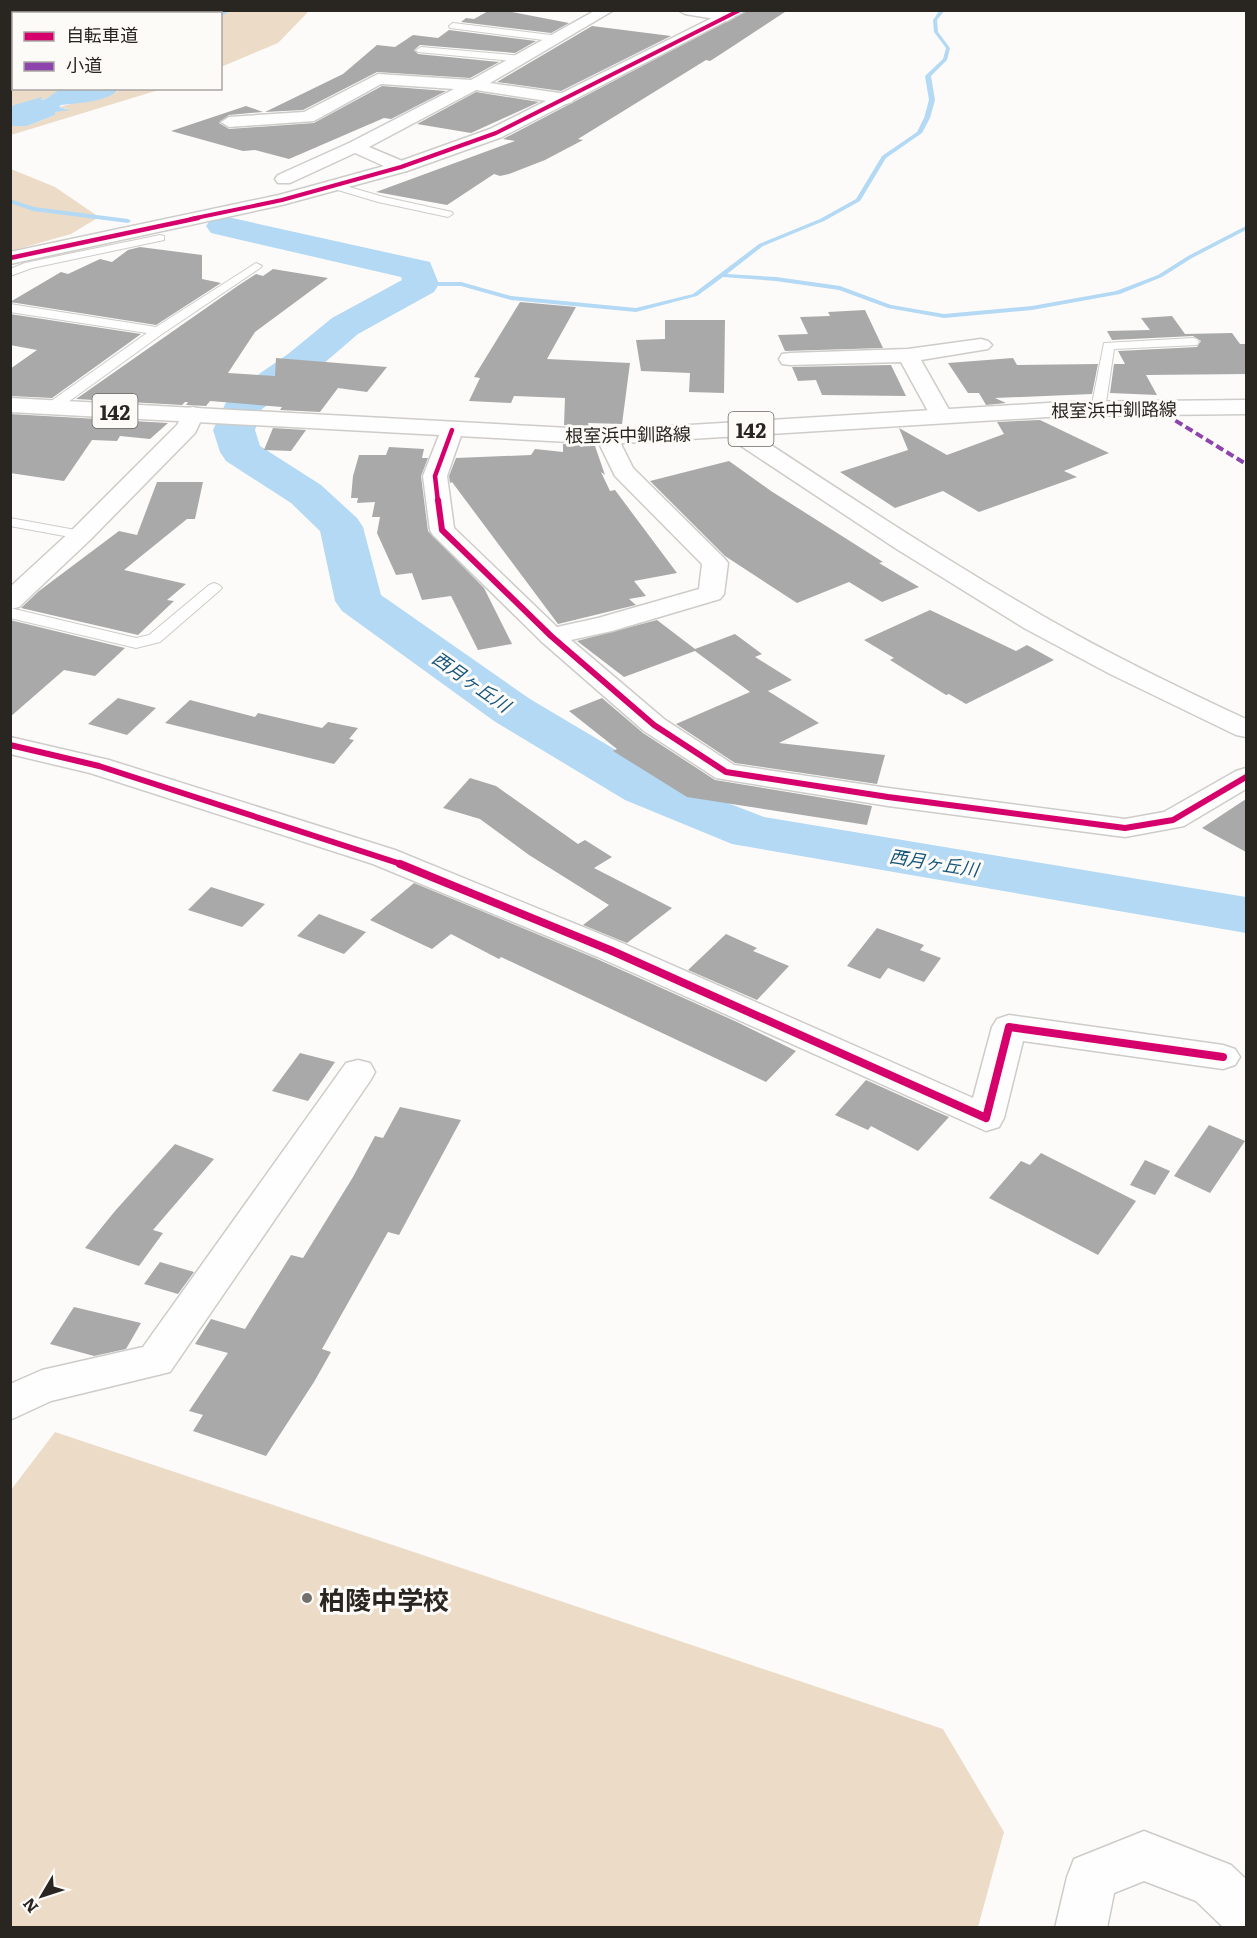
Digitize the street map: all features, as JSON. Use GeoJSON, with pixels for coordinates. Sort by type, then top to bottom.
{"type":"FeatureCollection","features":[{"type":"Feature","properties":{"kind":"street"},"geometry":{"type":"LineString","coordinates":[[685,10],[733,14]]}},
{"type":"Feature","properties":{"kind":"street"},"geometry":{"type":"LineString","coordinates":[[284,178],[355,147],[474,85],[559,39],[602,11]]}},
{"type":"Feature","properties":{"kind":"street"},"geometry":{"type":"LineString","coordinates":[[17,263],[335,186],[401,167],[496,133],[733,14]]}},
{"type":"Feature","properties":{"kind":"street"},"geometry":{"type":"LineString","coordinates":[[229,122],[308,117],[378,79],[474,85],[566,99]]}},
{"type":"Feature","properties":{"kind":"street"},"geometry":{"type":"LineString","coordinates":[[355,147],[401,167]]}},
{"type":"Feature","properties":{"kind":"street"},"geometry":{"type":"LineString","coordinates":[[790,359],[908,355],[981,345]]}},
{"type":"Feature","properties":{"kind":"street"},"geometry":{"type":"LineString","coordinates":[[908,355],[941,415]]}},
{"type":"Feature","properties":{"kind":"street","name":"根室浜中釧路線"},"geometry":{"type":"LineString","coordinates":[[12,406],[607,437],[734,431],[941,415],[1098,409],[1246,407]]}},
{"type":"Feature","properties":{"kind":"street"},"geometry":{"type":"LineString","coordinates":[[10,600],[81,535],[187,429],[193,414]]}},
{"type":"Feature","properties":{"kind":"street"},"geometry":{"type":"LineString","coordinates":[[452,430],[435,476],[442,530],[551,636],[654,725],[726,772],[888,797],[1125,828],[1173,820],[1246,777]]}},
{"type":"Feature","properties":{"kind":"street"},"geometry":{"type":"LineString","coordinates":[[734,431],[963,579],[1077,646],[1172,695],[1246,729]]}},
{"type":"Feature","properties":{"kind":"street"},"geometry":{"type":"LineString","coordinates":[[551,636],[603,625],[711,594],[715,563],[623,471],[607,437]]}},
{"type":"Feature","properties":{"kind":"street"},"geometry":{"type":"LineString","coordinates":[[10,745],[99,766],[384,857],[621,955],[986,1118],[1009,1027],[1223,1057]]}},
{"type":"Feature","properties":{"kind":"street"},"geometry":{"type":"LineString","coordinates":[[10,1403],[42,1387],[156,1360],[358,1072]]}},
{"type":"Feature","properties":{"kind":"street"},"geometry":{"type":"LineString","coordinates":[[1081,1928],[1092,1877],[1144,1856],[1213,1883],[1246,1913]]}},
{"type":"Feature","properties":{"kind":"lane"},"geometry":{"type":"LineString","coordinates":[[453,26],[559,39]]}},
{"type":"Feature","properties":{"kind":"lane"},"geometry":{"type":"LineString","coordinates":[[421,50],[523,59]]}},
{"type":"Feature","properties":{"kind":"lane"},"geometry":{"type":"LineString","coordinates":[[335,186],[382,200],[448,214]]}},
{"type":"Feature","properties":{"kind":"lane"},"geometry":{"type":"LineString","coordinates":[[17,263],[160,238]]}},
{"type":"Feature","properties":{"kind":"lane"},"geometry":{"type":"LineString","coordinates":[[52,407],[158,331],[256,266]]}},
{"type":"Feature","properties":{"kind":"lane"},"geometry":{"type":"LineString","coordinates":[[10,308],[158,331]]}},
{"type":"Feature","properties":{"kind":"lane"},"geometry":{"type":"LineString","coordinates":[[1098,409],[1108,346],[1193,342]]}},
{"type":"Feature","properties":{"kind":"lane"},"geometry":{"type":"LineString","coordinates":[[10,522],[81,535]]}},
{"type":"Feature","properties":{"kind":"lane"},"geometry":{"type":"LineString","coordinates":[[10,613],[136,643],[154,639],[214,588]]}},
{"type":"Feature","properties":{"kind":"shaded area"},"geometry":{"type":"Polygon","coordinates":[[[186,10],[309,10],[278,43],[222,67],[222,12],[182,12],[186,10]]]}},
{"type":"Feature","properties":{"kind":"shaded area"},"geometry":{"type":"Polygon","coordinates":[[[60,90],[46,99],[11,106],[10,91],[60,90]]]}},
{"type":"Feature","properties":{"kind":"shaded area"},"geometry":{"type":"Polygon","coordinates":[[[118,90],[159,90],[11,135],[11,126],[27,126],[55,115],[54,112],[68,109],[59,107],[118,90]]]}},
{"type":"Feature","properties":{"kind":"shaded area"},"geometry":{"type":"Polygon","coordinates":[[[11,169],[55,187],[99,217],[71,234],[11,251],[11,169]]]}},
{"type":"Feature","properties":{"kind":"shaded area","name":"柏陵中学校"},"geometry":{"type":"Polygon","coordinates":[[[55,1432],[943,1729],[1004,1832],[978,1927],[11,1927],[11,1490],[55,1432]]]}},
{"type":"Feature","properties":{"kind":"water"},"geometry":{"type":"Polygon","coordinates":[[[59,90],[118,90],[108,97],[61,105],[59,107],[70,110],[55,112],[55,115],[27,126],[11,126],[11,106],[42,97],[41,100],[59,90]]]}},
{"type":"Feature","properties":{"kind":"building"},"geometry":{"type":"Polygon","coordinates":[[[490,10],[502,10],[569,23],[551,33],[461,22],[466,18],[474,19],[490,10]]]}},
{"type":"Feature","properties":{"kind":"building"},"geometry":{"type":"Polygon","coordinates":[[[749,10],[788,10],[710,61],[706,60],[578,139],[583,140],[545,160],[509,174],[500,176],[494,174],[447,205],[376,192],[515,141],[503,139],[749,10]]]}},
{"type":"Feature","properties":{"kind":"building"},"geometry":{"type":"Polygon","coordinates":[[[592,26],[671,36],[561,91],[497,82],[592,26]]]}},
{"type":"Feature","properties":{"kind":"building"},"geometry":{"type":"Polygon","coordinates":[[[449,30],[536,41],[515,53],[420,45],[414,50],[418,54],[499,62],[470,78],[377,72],[303,110],[265,112],[343,74],[377,45],[395,47],[413,35],[438,38],[449,30]]]}},
{"type":"Feature","properties":{"kind":"building"},"geometry":{"type":"Polygon","coordinates":[[[382,86],[446,91],[391,119],[384,118],[289,159],[255,150],[243,151],[171,131],[246,106],[263,112],[229,115],[219,123],[229,129],[314,123],[382,86]]]}},
{"type":"Feature","properties":{"kind":"building"},"geometry":{"type":"Polygon","coordinates":[[[476,92],[539,102],[471,133],[417,124],[476,92]]]}},
{"type":"Feature","properties":{"kind":"building"},"geometry":{"type":"Polygon","coordinates":[[[140,247],[202,255],[202,279],[221,283],[156,325],[10,302],[61,272],[68,274],[100,259],[112,262],[128,250],[140,247]]]}},
{"type":"Feature","properties":{"kind":"building"},"geometry":{"type":"Polygon","coordinates":[[[273,269],[328,278],[255,332],[228,373],[275,376],[276,358],[387,367],[367,392],[338,388],[320,412],[280,410],[282,407],[210,401],[206,406],[186,405],[188,402],[182,405],[76,399],[239,285],[256,274],[263,276],[273,269]]]}},
{"type":"Feature","properties":{"kind":"building"},"geometry":{"type":"Polygon","coordinates":[[[520,302],[576,307],[547,359],[630,363],[622,424],[588,423],[589,427],[564,425],[565,398],[514,396],[511,403],[469,401],[480,378],[474,377],[520,302]]]}},
{"type":"Feature","properties":{"kind":"building"},"geometry":{"type":"Polygon","coordinates":[[[865,310],[883,348],[785,351],[778,335],[808,334],[800,317],[830,316],[828,312],[865,310]]]}},
{"type":"Feature","properties":{"kind":"building"},"geometry":{"type":"Polygon","coordinates":[[[10,314],[141,334],[52,398],[10,396],[10,369],[37,350],[10,345],[10,314]]]}},
{"type":"Feature","properties":{"kind":"building"},"geometry":{"type":"Polygon","coordinates":[[[1172,316],[1185,334],[1232,333],[1240,344],[1246,344],[1246,374],[1146,375],[1157,395],[1110,393],[1114,364],[1125,364],[1118,351],[1197,347],[1201,341],[1193,336],[1112,340],[1107,331],[1150,330],[1141,318],[1172,316]]]}},
{"type":"Feature","properties":{"kind":"building"},"geometry":{"type":"Polygon","coordinates":[[[665,320],[725,320],[724,393],[689,392],[690,373],[641,371],[636,340],[665,339],[665,320]]]}},
{"type":"Feature","properties":{"kind":"building"},"geometry":{"type":"Polygon","coordinates":[[[1013,358],[1017,365],[1098,364],[1092,394],[995,398],[1006,403],[986,405],[979,393],[968,393],[948,363],[1013,358]]]}},
{"type":"Feature","properties":{"kind":"building"},"geometry":{"type":"Polygon","coordinates":[[[891,365],[906,396],[822,395],[816,380],[798,381],[792,367],[891,365]]]}},
{"type":"Feature","properties":{"kind":"building"},"geometry":{"type":"Polygon","coordinates":[[[10,414],[168,423],[150,439],[120,436],[117,441],[92,440],[64,481],[10,473],[10,414]]]}},
{"type":"Feature","properties":{"kind":"building"},"geometry":{"type":"Polygon","coordinates":[[[1040,420],[1109,453],[1064,471],[1077,477],[979,512],[943,491],[895,508],[840,472],[908,450],[899,428],[947,455],[1004,434],[997,422],[1040,420]]]}},
{"type":"Feature","properties":{"kind":"building"},"geometry":{"type":"Polygon","coordinates":[[[273,428],[306,430],[291,451],[264,450],[273,428]]]}},
{"type":"Feature","properties":{"kind":"building"},"geometry":{"type":"Polygon","coordinates":[[[563,444],[595,446],[605,475],[601,472],[610,491],[615,490],[677,573],[634,581],[646,596],[629,599],[636,605],[558,624],[452,482],[450,483],[449,476],[456,458],[531,455],[535,449],[563,452],[563,444]]]}},
{"type":"Feature","properties":{"kind":"building"},"geometry":{"type":"Polygon","coordinates":[[[389,447],[424,449],[422,458],[428,458],[421,476],[428,531],[484,588],[512,644],[478,650],[451,596],[422,600],[412,573],[396,575],[377,533],[380,517],[372,517],[375,502],[357,503],[358,498],[351,498],[353,476],[359,455],[386,455],[389,447]]]}},
{"type":"Feature","properties":{"kind":"building"},"geometry":{"type":"Polygon","coordinates":[[[729,461],[771,491],[883,562],[879,563],[919,587],[882,602],[849,582],[797,603],[725,556],[650,481],[729,461]]]}},
{"type":"Feature","properties":{"kind":"building"},"geometry":{"type":"Polygon","coordinates":[[[157,482],[203,482],[195,519],[187,519],[124,570],[186,584],[167,600],[174,601],[138,635],[21,608],[39,591],[119,531],[137,535],[157,482]]]}},
{"type":"Feature","properties":{"kind":"building"},"geometry":{"type":"Polygon","coordinates":[[[930,610],[1016,651],[1027,645],[1054,660],[966,704],[949,694],[946,695],[890,660],[894,658],[864,640],[930,610]]]}},
{"type":"Feature","properties":{"kind":"building"},"geometry":{"type":"Polygon","coordinates":[[[10,620],[125,648],[95,676],[64,670],[10,717],[10,620]]]}},
{"type":"Feature","properties":{"kind":"building"},"geometry":{"type":"Polygon","coordinates":[[[657,620],[695,649],[735,634],[762,654],[755,657],[792,680],[768,691],[819,723],[779,743],[885,755],[877,784],[735,763],[676,724],[750,692],[695,651],[624,677],[577,641],[657,620]]]}},
{"type":"Feature","properties":{"kind":"building"},"geometry":{"type":"Polygon","coordinates":[[[118,698],[156,708],[127,735],[88,724],[118,698]]]}},
{"type":"Feature","properties":{"kind":"building"},"geometry":{"type":"Polygon","coordinates":[[[602,698],[643,733],[715,780],[872,806],[867,825],[687,797],[613,751],[617,749],[569,711],[602,698]]]}},
{"type":"Feature","properties":{"kind":"building"},"geometry":{"type":"Polygon","coordinates":[[[190,700],[255,717],[258,713],[322,728],[328,722],[358,728],[349,739],[354,740],[334,764],[165,723],[190,700]]]}},
{"type":"Feature","properties":{"kind":"building"},"geometry":{"type":"Polygon","coordinates":[[[470,778],[496,786],[578,844],[585,840],[612,857],[594,868],[672,908],[627,943],[583,925],[609,905],[529,855],[480,819],[443,808],[470,778]]]}},
{"type":"Feature","properties":{"kind":"building"},"geometry":{"type":"Polygon","coordinates":[[[1246,799],[1246,852],[1202,828],[1246,799]]]}},
{"type":"Feature","properties":{"kind":"building"},"geometry":{"type":"Polygon","coordinates":[[[414,883],[597,959],[796,1051],[766,1082],[501,957],[499,959],[451,934],[432,949],[370,920],[414,883]]]}},
{"type":"Feature","properties":{"kind":"building"},"geometry":{"type":"Polygon","coordinates":[[[211,887],[265,904],[242,927],[188,910],[211,887]]]}},
{"type":"Feature","properties":{"kind":"building"},"geometry":{"type":"Polygon","coordinates":[[[319,914],[366,932],[344,954],[297,936],[319,914]]]}},
{"type":"Feature","properties":{"kind":"building"},"geometry":{"type":"Polygon","coordinates":[[[877,928],[924,945],[920,950],[941,958],[924,982],[888,968],[880,979],[847,966],[877,928]]]}},
{"type":"Feature","properties":{"kind":"building"},"geometry":{"type":"Polygon","coordinates":[[[726,934],[757,948],[753,951],[789,966],[757,1000],[688,970],[726,934]]]}},
{"type":"Feature","properties":{"kind":"building"},"geometry":{"type":"Polygon","coordinates":[[[300,1053],[335,1062],[308,1101],[272,1091],[300,1053]]]}},
{"type":"Feature","properties":{"kind":"building"},"geometry":{"type":"Polygon","coordinates":[[[866,1080],[949,1117],[918,1151],[871,1126],[868,1130],[835,1115],[866,1080]]]}},
{"type":"Feature","properties":{"kind":"building"},"geometry":{"type":"Polygon","coordinates":[[[400,1107],[461,1120],[399,1235],[388,1232],[322,1349],[331,1352],[314,1382],[266,1456],[193,1431],[203,1415],[189,1411],[228,1353],[195,1344],[211,1319],[245,1329],[291,1255],[303,1258],[353,1177],[375,1136],[383,1138],[400,1107]]]}},
{"type":"Feature","properties":{"kind":"building"},"geometry":{"type":"Polygon","coordinates":[[[1209,1125],[1245,1141],[1210,1193],[1174,1176],[1209,1125]]]}},
{"type":"Feature","properties":{"kind":"building"},"geometry":{"type":"Polygon","coordinates":[[[175,1144],[214,1159],[153,1230],[163,1233],[139,1266],[85,1248],[115,1211],[175,1144]]]}},
{"type":"Feature","properties":{"kind":"building"},"geometry":{"type":"Polygon","coordinates":[[[1041,1153],[1136,1201],[1098,1255],[989,1198],[1021,1161],[1030,1165],[1041,1153]]]}},
{"type":"Feature","properties":{"kind":"building"},"geometry":{"type":"Polygon","coordinates":[[[1145,1160],[1170,1171],[1155,1195],[1130,1185],[1145,1160]]]}},
{"type":"Feature","properties":{"kind":"building"},"geometry":{"type":"Polygon","coordinates":[[[160,1262],[194,1272],[178,1294],[144,1284],[160,1262]]]}},
{"type":"Feature","properties":{"kind":"building"},"geometry":{"type":"Polygon","coordinates":[[[74,1307],[141,1323],[126,1349],[94,1356],[50,1344],[74,1307]]]}},
{"type":"Feature","properties":{"kind":"waterway","name":"西月ヶ丘川"},"geometry":{"type":"LineString","coordinates":[[222,15],[230,10]]}},
{"type":"Feature","properties":{"kind":"waterway"},"geometry":{"type":"LineString","coordinates":[[421,284],[461,284],[511,298],[636,310],[695,295],[761,245],[822,220],[858,200],[884,157],[919,133],[927,118],[932,100],[928,76],[945,59],[948,48],[936,32],[935,20],[943,10]]}},
{"type":"Feature","properties":{"kind":"waterway","name":"西月ヶ丘川"},"geometry":{"type":"LineString","coordinates":[[10,201],[33,209],[128,221]]}},
{"type":"Feature","properties":{"kind":"waterway","name":"西月ヶ丘川"},"geometry":{"type":"LineString","coordinates":[[223,226],[417,270],[421,284],[345,326],[302,362],[244,403],[234,430],[241,452],[306,494],[341,527],[359,601],[512,710],[644,789],[752,832],[1246,915]]}},
{"type":"Feature","properties":{"kind":"waterway"},"geometry":{"type":"LineString","coordinates":[[722,275],[776,279],[840,288],[890,307],[944,316],[1032,308],[1118,293],[1160,276],[1190,257],[1246,228]]}},
{"type":"Feature","properties":{"kind":"marked path"},"geometry":{"type":"LineString","coordinates":[[1155,408],[1246,464]]}},
{"type":"Feature","properties":{"kind":"cycle path"},"geometry":{"type":"LineString","coordinates":[[10,258],[282,200],[401,167],[496,133],[740,10]]}},
{"type":"Feature","properties":{"kind":"cycle path"},"geometry":{"type":"LineString","coordinates":[[452,430],[435,476],[442,530],[551,636],[654,725],[726,772],[888,797],[1125,828],[1173,820],[1246,777]]}},
{"type":"Feature","properties":{"kind":"cycle path"},"geometry":{"type":"LineString","coordinates":[[10,745],[99,766],[384,857],[610,950],[986,1118],[1009,1027],[1223,1057]]}},
{"type":"Feature","properties":{"kind":"place","name":"柏陵中学校"},"geometry":{"type":"Point","coordinates":[307,1598]}}]}
